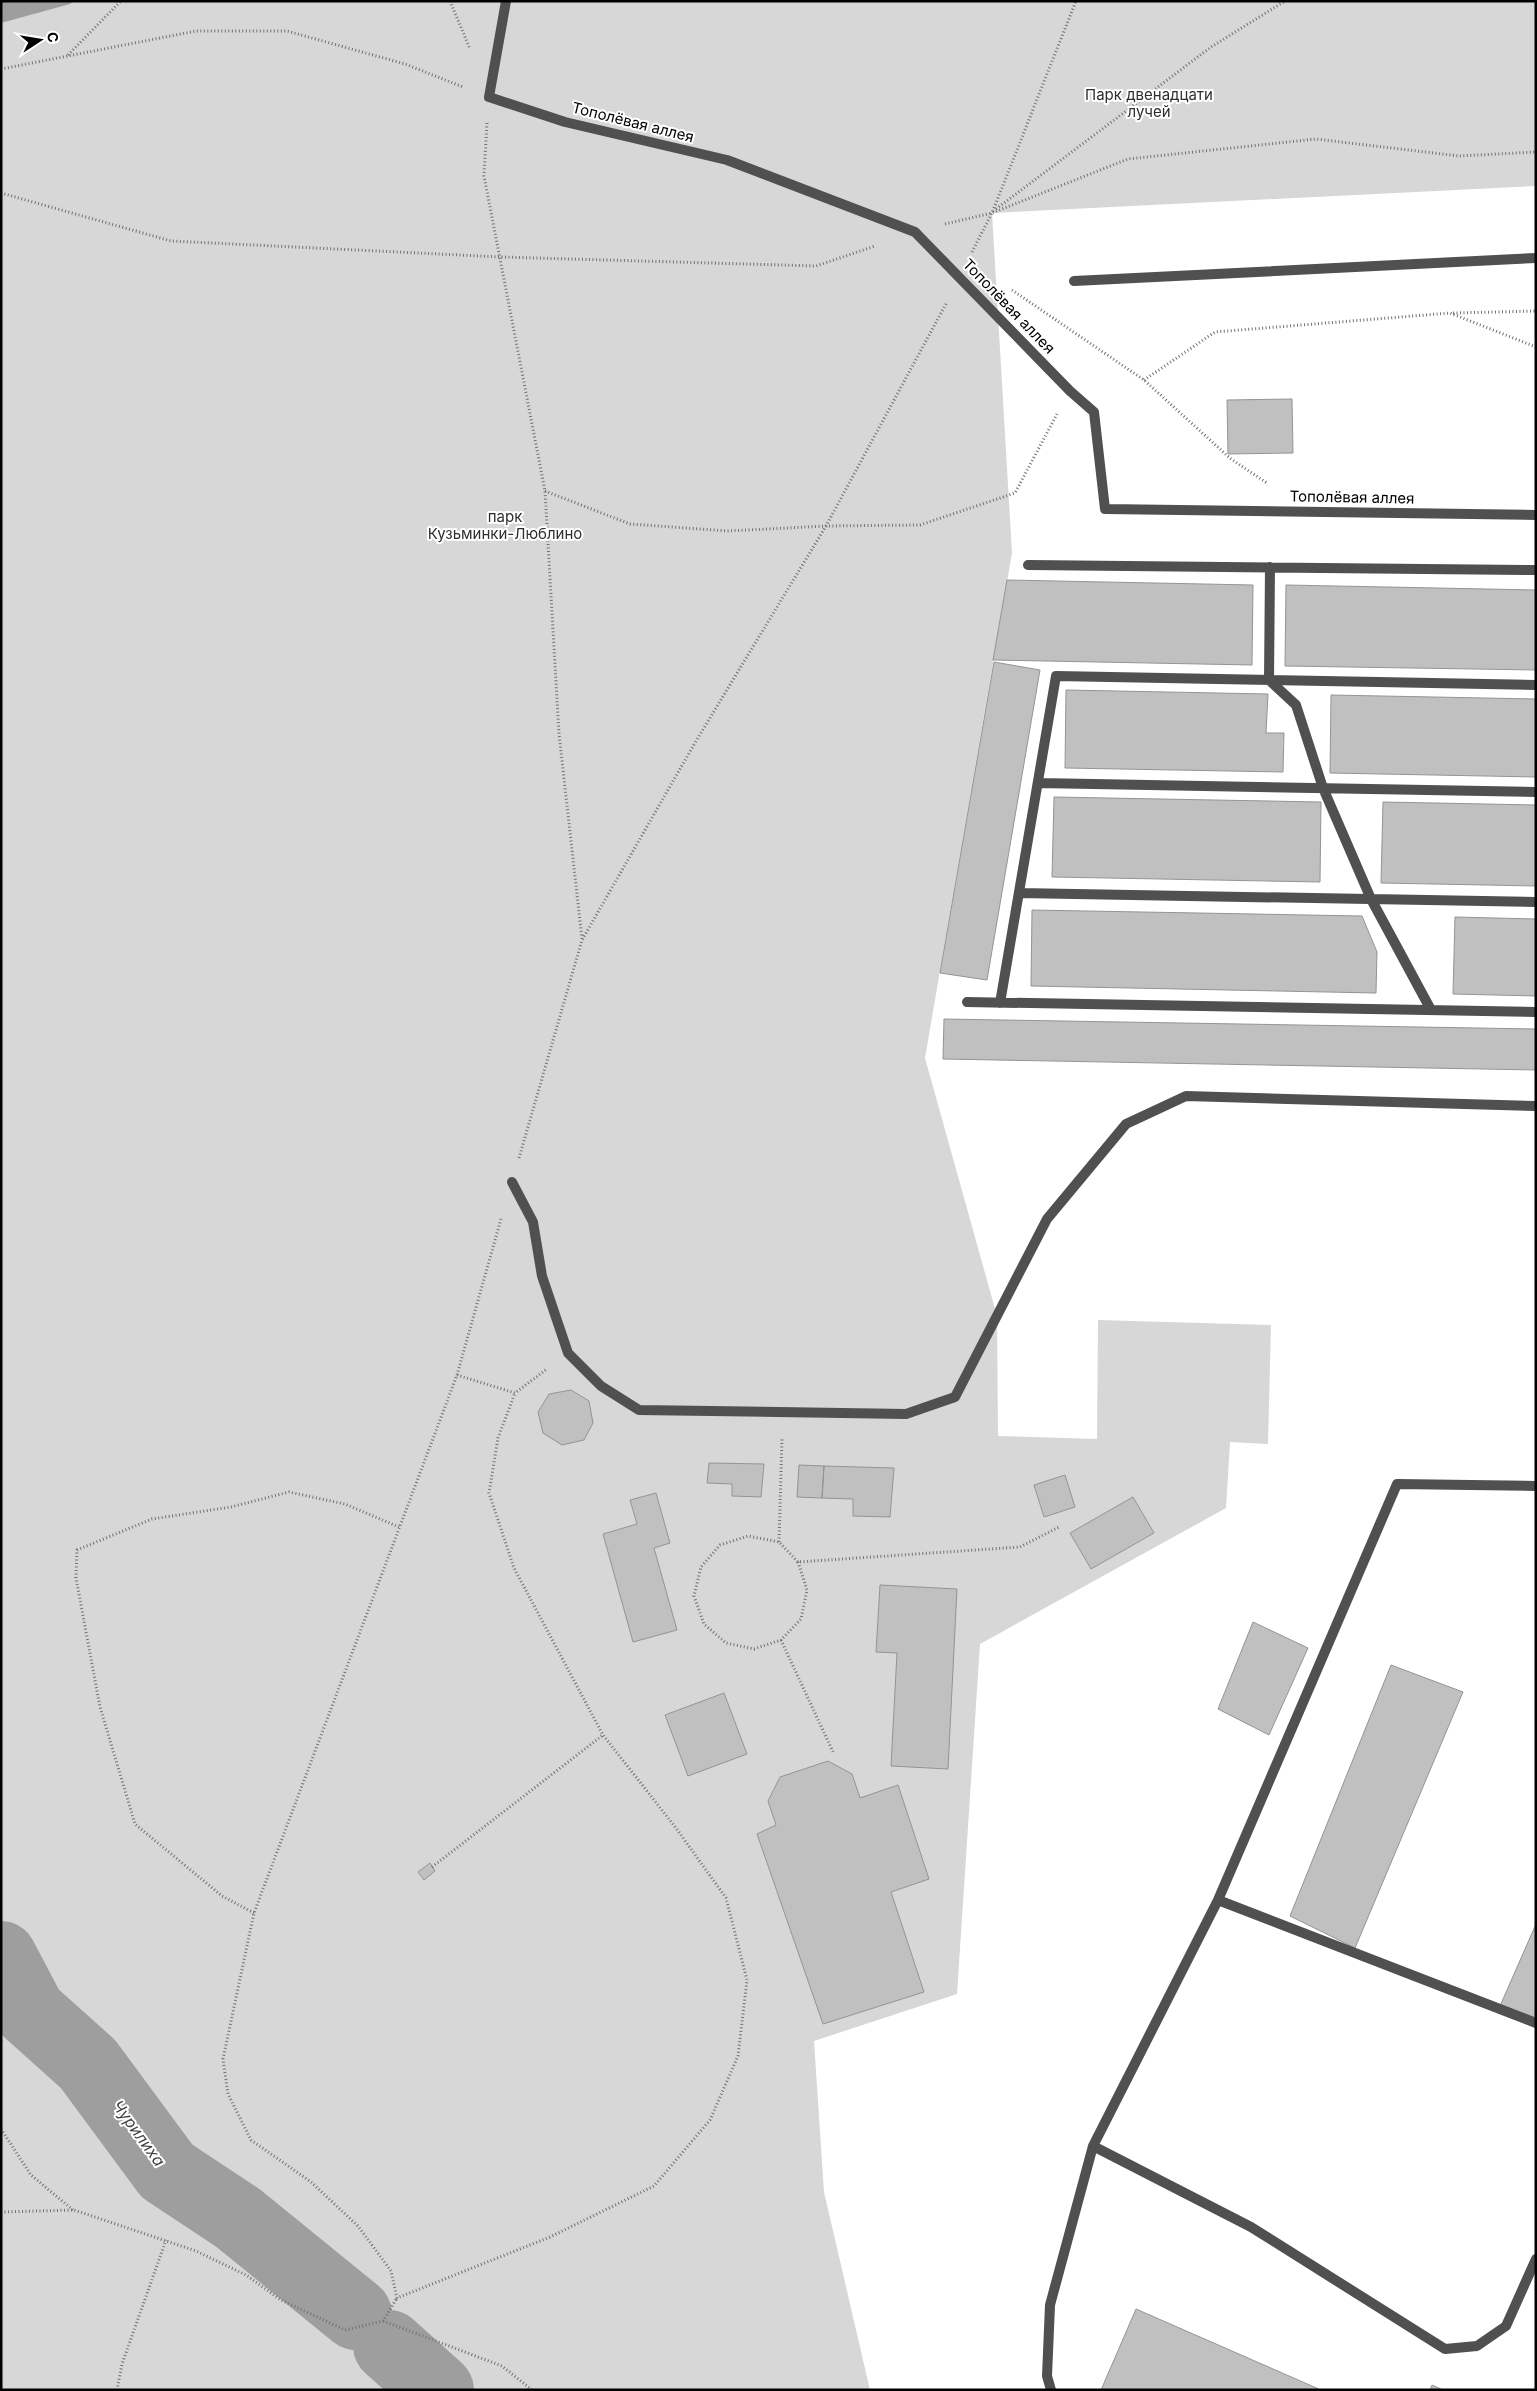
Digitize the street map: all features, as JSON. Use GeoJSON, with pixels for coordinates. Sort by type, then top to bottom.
{"type":"FeatureCollection","features":[{"type":"Feature","properties":{"kind":"street"},"geometry":{"type":"LineString","coordinates":[[488,97],[506,1]]}},
{"type":"Feature","properties":{"kind":"street","name":"Тополёвая аллея"},"geometry":{"type":"LineString","coordinates":[[488,97],[566,122],[727,160],[915,232],[1070,391],[1094,412],[1105,509],[1536,515]]}},
{"type":"Feature","properties":{"kind":"street"},"geometry":{"type":"LineString","coordinates":[[1074,281],[1536,258]]}},
{"type":"Feature","properties":{"kind":"street"},"geometry":{"type":"LineString","coordinates":[[1028,565],[1536,570]]}},
{"type":"Feature","properties":{"kind":"street"},"geometry":{"type":"LineString","coordinates":[[1270,567],[1269,680],[1296,705],[1323,788],[1371,899],[1431,1010]]}},
{"type":"Feature","properties":{"kind":"street"},"geometry":{"type":"LineString","coordinates":[[1000,1003],[1056,676],[1536,685]]}},
{"type":"Feature","properties":{"kind":"street"},"geometry":{"type":"LineString","coordinates":[[1038,783],[1536,792]]}},
{"type":"Feature","properties":{"kind":"street"},"geometry":{"type":"LineString","coordinates":[[1019,893],[1536,902]]}},
{"type":"Feature","properties":{"kind":"street"},"geometry":{"type":"LineString","coordinates":[[967,1002],[1536,1012]]}},
{"type":"Feature","properties":{"kind":"street"},"geometry":{"type":"LineString","coordinates":[[512,1182],[533,1222],[542,1276],[568,1353],[601,1386],[639,1410],[906,1414],[955,1397],[1047,1219],[1126,1124],[1186,1096],[1536,1106]]}},
{"type":"Feature","properties":{"kind":"street"},"geometry":{"type":"LineString","coordinates":[[1051,2390],[1047,2376],[1050,2305],[1093,2146],[1218,1900],[1397,1484],[1536,1486]]}},
{"type":"Feature","properties":{"kind":"street"},"geometry":{"type":"LineString","coordinates":[[1218,1900],[1536,2022]]}},
{"type":"Feature","properties":{"kind":"street"},"geometry":{"type":"LineString","coordinates":[[1093,2146],[1251,2227],[1445,2349],[1477,2346],[1506,2326],[1536,2260]]}},
{"type":"Feature","properties":{"kind":"path"},"geometry":{"type":"LineString","coordinates":[[67,55],[121,1]]}},
{"type":"Feature","properties":{"kind":"path"},"geometry":{"type":"LineString","coordinates":[[1,68],[196,30],[286,31],[405,64],[488,97],[484,176],[545,491],[559,734],[582,940],[701,732],[826,526],[960,278],[992,213],[1076,1]]}},
{"type":"Feature","properties":{"kind":"path"},"geometry":{"type":"LineString","coordinates":[[992,213],[1211,47],[1285,1]]}},
{"type":"Feature","properties":{"kind":"path"},"geometry":{"type":"LineString","coordinates":[[1,193],[171,241],[501,257],[816,266],[915,232],[992,213],[1128,159],[1316,139],[1459,156],[1536,152]]}},
{"type":"Feature","properties":{"kind":"path"},"geometry":{"type":"LineString","coordinates":[[1007,287],[1144,380],[1231,459],[1270,485]]}},
{"type":"Feature","properties":{"kind":"path"},"geometry":{"type":"LineString","coordinates":[[1144,380],[1215,332],[1450,313],[1536,311]]}},
{"type":"Feature","properties":{"kind":"path"},"geometry":{"type":"LineString","coordinates":[[1450,313],[1536,347]]}},
{"type":"Feature","properties":{"kind":"path"},"geometry":{"type":"LineString","coordinates":[[545,491],[630,524],[727,531],[826,526],[920,525],[1015,492],[1070,391]]}},
{"type":"Feature","properties":{"kind":"path"},"geometry":{"type":"LineString","coordinates":[[383,2321],[397,2298],[550,2237],[654,2186],[710,2120],[738,2056],[747,1980],[726,1898],[676,1828],[603,1735],[514,1568],[489,1493],[498,1438],[515,1392],[568,1353]]}},
{"type":"Feature","properties":{"kind":"path"},"geometry":{"type":"LineString","coordinates":[[456,1375],[515,1392]]}},
{"type":"Feature","properties":{"kind":"path"},"geometry":{"type":"LineString","coordinates":[[779,1542],[782,1412]]}},
{"type":"Feature","properties":{"kind":"path"},"geometry":{"type":"LineString","coordinates":[[397,2298],[391,2271],[358,2226],[312,2182],[252,2140],[228,2094],[223,2059],[254,1913],[419,1471]]}},
{"type":"Feature","properties":{"kind":"path"},"geometry":{"type":"LineString","coordinates":[[254,1913],[222,1896],[135,1824],[100,1707],[76,1578],[76,1550],[152,1519],[231,1507],[289,1492],[345,1504],[399,1526]]}},
{"type":"Feature","properties":{"kind":"path"},"geometry":{"type":"LineString","coordinates":[[798,1562],[1020,1547],[1059,1527]]}},
{"type":"Feature","properties":{"kind":"path"},"geometry":{"type":"LineString","coordinates":[[748,1536],[779,1542],[798,1562],[807,1590],[801,1618],[782,1640],[754,1649],[726,1643],[704,1624],[694,1596],[700,1567],[720,1546],[748,1536]]}},
{"type":"Feature","properties":{"kind":"path"},"geometry":{"type":"LineString","coordinates":[[782,1640],[834,1754]]}},
{"type":"Feature","properties":{"kind":"path"},"geometry":{"type":"LineString","coordinates":[[432,1867],[603,1735]]}},
{"type":"Feature","properties":{"kind":"path"},"geometry":{"type":"LineString","coordinates":[[1,2129],[31,2175],[74,2210]]}},
{"type":"Feature","properties":{"kind":"path"},"geometry":{"type":"LineString","coordinates":[[1,2212],[74,2210],[166,2240],[196,2251],[246,2275],[281,2300],[345,2330],[383,2321],[502,2366],[532,2390]]}},
{"type":"Feature","properties":{"kind":"path"},"geometry":{"type":"LineString","coordinates":[[117,2390],[122,2364],[166,2240]]}},
{"type":"Feature","properties":{"kind":"green space","name":"парк Кузьминки-Люблино"},"geometry":{"type":"Polygon","coordinates":[[[1,1],[1536,1],[1536,186],[992,213],[1012,553],[925,1058],[997,1316],[998,1436],[1097,1439],[1098,1320],[1271,1325],[1268,1444],[1230,1442],[1226,1508],[980,1644],[957,1994],[814,2041],[824,2192],[870,2390],[1,2390],[1,1]]]}},
{"type":"Feature","properties":{"kind":"shaded area"},"geometry":{"type":"Polygon","coordinates":[[[1,1],[73,1],[70,4],[1,23],[1,1]]]}},
{"type":"Feature","properties":{"kind":"building"},"geometry":{"type":"Polygon","coordinates":[[[1292,399],[1293,453],[1228,454],[1227,400],[1292,399]]]}},
{"type":"Feature","properties":{"kind":"building"},"geometry":{"type":"Polygon","coordinates":[[[1007,580],[1253,585],[1252,665],[993,660],[1007,580]]]}},
{"type":"Feature","properties":{"kind":"building"},"geometry":{"type":"Polygon","coordinates":[[[1286,585],[1536,590],[1536,670],[1285,666],[1286,585]]]}},
{"type":"Feature","properties":{"kind":"building"},"geometry":{"type":"Polygon","coordinates":[[[994,662],[1040,670],[987,980],[940,973],[994,662]]]}},
{"type":"Feature","properties":{"kind":"building"},"geometry":{"type":"Polygon","coordinates":[[[1066,690],[1268,694],[1266,733],[1284,733],[1283,772],[1065,768],[1066,690]]]}},
{"type":"Feature","properties":{"kind":"building"},"geometry":{"type":"Polygon","coordinates":[[[1331,695],[1536,699],[1536,777],[1330,773],[1331,695]]]}},
{"type":"Feature","properties":{"kind":"building"},"geometry":{"type":"Polygon","coordinates":[[[1054,797],[1321,802],[1320,882],[1052,877],[1054,797]]]}},
{"type":"Feature","properties":{"kind":"building"},"geometry":{"type":"Polygon","coordinates":[[[1383,802],[1536,805],[1536,886],[1381,883],[1383,802]]]}},
{"type":"Feature","properties":{"kind":"building"},"geometry":{"type":"Polygon","coordinates":[[[1032,910],[1362,916],[1377,952],[1376,993],[1031,986],[1032,910]]]}},
{"type":"Feature","properties":{"kind":"building"},"geometry":{"type":"Polygon","coordinates":[[[1455,917],[1536,919],[1536,996],[1453,994],[1455,917]]]}},
{"type":"Feature","properties":{"kind":"building"},"geometry":{"type":"Polygon","coordinates":[[[944,1019],[1536,1029],[1536,1070],[943,1059],[944,1019]]]}},
{"type":"Feature","properties":{"kind":"building"},"geometry":{"type":"Polygon","coordinates":[[[571,1390],[589,1401],[593,1423],[584,1440],[562,1445],[543,1433],[538,1412],[549,1394],[571,1390]]]}},
{"type":"Feature","properties":{"kind":"building"},"geometry":{"type":"Polygon","coordinates":[[[709,1463],[764,1464],[761,1497],[732,1496],[732,1484],[707,1483],[709,1463]]]}},
{"type":"Feature","properties":{"kind":"building"},"geometry":{"type":"Polygon","coordinates":[[[799,1465],[824,1466],[822,1498],[797,1497],[799,1465]]]}},
{"type":"Feature","properties":{"kind":"building"},"geometry":{"type":"Polygon","coordinates":[[[824,1466],[894,1468],[890,1517],[853,1516],[853,1499],[822,1498],[824,1466]]]}},
{"type":"Feature","properties":{"kind":"building"},"geometry":{"type":"Polygon","coordinates":[[[1065,1475],[1075,1507],[1044,1517],[1034,1485],[1065,1475]]]}},
{"type":"Feature","properties":{"kind":"building"},"geometry":{"type":"Polygon","coordinates":[[[656,1493],[670,1543],[654,1548],[677,1630],[633,1642],[603,1534],[637,1524],[630,1500],[656,1493]]]}},
{"type":"Feature","properties":{"kind":"building"},"geometry":{"type":"Polygon","coordinates":[[[1133,1497],[1154,1533],[1091,1569],[1070,1533],[1133,1497]]]}},
{"type":"Feature","properties":{"kind":"building"},"geometry":{"type":"Polygon","coordinates":[[[880,1585],[957,1589],[948,1769],[891,1766],[897,1653],[876,1652],[880,1585]]]}},
{"type":"Feature","properties":{"kind":"building"},"geometry":{"type":"Polygon","coordinates":[[[1253,1622],[1308,1648],[1269,1735],[1218,1709],[1253,1622]]]}},
{"type":"Feature","properties":{"kind":"building"},"geometry":{"type":"Polygon","coordinates":[[[1391,1665],[1463,1692],[1355,1948],[1290,1916],[1391,1665]]]}},
{"type":"Feature","properties":{"kind":"building"},"geometry":{"type":"Polygon","coordinates":[[[724,1693],[747,1754],[688,1776],[665,1715],[724,1693]]]}},
{"type":"Feature","properties":{"kind":"building"},"geometry":{"type":"Polygon","coordinates":[[[828,1761],[852,1774],[860,1798],[898,1785],[929,1879],[891,1892],[924,1992],[823,2024],[757,1834],[776,1825],[768,1801],[780,1777],[828,1761]]]}},
{"type":"Feature","properties":{"kind":"building"},"geometry":{"type":"Polygon","coordinates":[[[430,1863],[435,1871],[424,1880],[418,1872],[430,1863]]]}},
{"type":"Feature","properties":{"kind":"building"},"geometry":{"type":"Polygon","coordinates":[[[1536,1924],[1536,2025],[1500,2006],[1536,1924]]]}},
{"type":"Feature","properties":{"kind":"building"},"geometry":{"type":"Polygon","coordinates":[[[1136,2309],[1321,2390],[1101,2390],[1136,2309]]]}},
{"type":"Feature","properties":{"kind":"building"},"geometry":{"type":"Polygon","coordinates":[[[1432,2385],[1443,2390],[1430,2390],[1432,2385]]]}},
{"type":"Feature","properties":{"kind":"waterway","name":"Чурилиха"},"geometry":{"type":"LineString","coordinates":[[1,1957],[30,2012],[88,2064],[167,2171],[238,2218],[356,2314]]}},
{"type":"Feature","properties":{"kind":"waterway","name":"Чурилиха"},"geometry":{"type":"LineString","coordinates":[[389,2346],[438,2390]]}},
{"type":"Feature","properties":{"kind":"park label","name":"Парк двенадцати лучей"},"geometry":{"type":"Point","coordinates":[1149,102]}}]}
